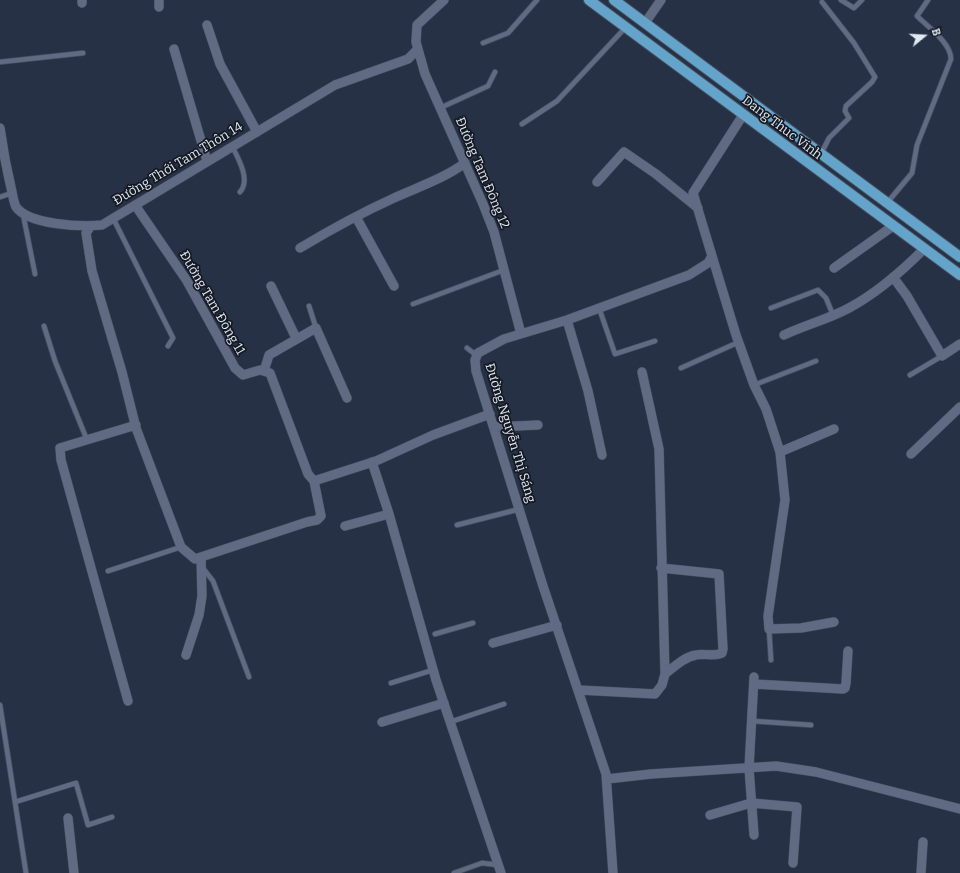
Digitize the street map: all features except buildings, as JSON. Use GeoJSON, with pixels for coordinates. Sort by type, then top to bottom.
{"type":"FeatureCollection","features":[{"type":"Feature","properties":{"kind":"main road","name":"Dang Thuc Vinh"},"geometry":{"type":"LineString","coordinates":[[589,0],[960,275]]}},
{"type":"Feature","properties":{"kind":"main road","name":"Dang Thuc Vinh"},"geometry":{"type":"LineString","coordinates":[[614,0],[960,257]]}},
{"type":"Feature","properties":{"kind":"street","name":"Đường Tam Đông 12"},"geometry":{"type":"LineString","coordinates":[[444,0],[416,25],[416,42],[425,74],[494,232],[521,334]]}},
{"type":"Feature","properties":{"kind":"street"},"geometry":{"type":"LineString","coordinates":[[644,23],[661,0]]}},
{"type":"Feature","properties":{"kind":"street"},"geometry":{"type":"LineString","coordinates":[[207,26],[220,64],[257,132]]}},
{"type":"Feature","properties":{"kind":"street"},"geometry":{"type":"LineString","coordinates":[[174,49],[207,161]]}},
{"type":"Feature","properties":{"kind":"street","name":"Đường Thới Tam Thôn 14"},"geometry":{"type":"LineString","coordinates":[[23,214],[47,222],[91,226],[102,225],[335,85],[408,58],[418,49]]}},
{"type":"Feature","properties":{"kind":"street"},"geometry":{"type":"LineString","coordinates":[[743,115],[693,193],[739,342],[754,384],[766,409],[780,452],[785,500],[768,616],[770,629],[801,628],[834,622]]}},
{"type":"Feature","properties":{"kind":"street"},"geometry":{"type":"LineString","coordinates":[[0,128],[4,160],[15,206],[23,214]]}},
{"type":"Feature","properties":{"kind":"street"},"geometry":{"type":"LineString","coordinates":[[596,182],[624,152],[656,174],[698,208]]}},
{"type":"Feature","properties":{"kind":"street"},"geometry":{"type":"LineString","coordinates":[[300,248],[394,198],[448,175],[465,163]]}},
{"type":"Feature","properties":{"kind":"street","name":"Đường Tam Đông 11"},"geometry":{"type":"LineString","coordinates":[[135,205],[187,281],[235,368],[243,375],[260,370],[264,371]]}},
{"type":"Feature","properties":{"kind":"street"},"geometry":{"type":"LineString","coordinates":[[356,217],[394,286]]}},
{"type":"Feature","properties":{"kind":"street"},"geometry":{"type":"LineString","coordinates":[[91,226],[86,233],[92,271],[136,424],[181,547],[195,559],[201,561],[307,522],[317,520],[321,516],[314,481],[308,474],[270,373],[264,371],[269,355],[296,338],[316,328],[347,398]]}},
{"type":"Feature","properties":{"kind":"street"},"geometry":{"type":"LineString","coordinates":[[834,268],[893,226]]}},
{"type":"Feature","properties":{"kind":"street"},"geometry":{"type":"LineString","coordinates":[[784,335],[849,308],[892,277],[924,249]]}},
{"type":"Feature","properties":{"kind":"street","name":"Đường Nguyễn Thị Sáng"},"geometry":{"type":"LineString","coordinates":[[613,873],[607,779],[476,371],[475,360],[476,355],[504,339],[567,320],[689,274],[708,263],[712,256]]}},
{"type":"Feature","properties":{"kind":"street"},"geometry":{"type":"LineString","coordinates":[[892,277],[907,296],[942,356],[960,344]]}},
{"type":"Feature","properties":{"kind":"street"},"geometry":{"type":"LineString","coordinates":[[271,286],[296,338]]}},
{"type":"Feature","properties":{"kind":"street"},"geometry":{"type":"LineString","coordinates":[[567,320],[588,391],[602,455]]}},
{"type":"Feature","properties":{"kind":"street"},"geometry":{"type":"LineString","coordinates":[[579,690],[655,694],[662,685],[665,674],[659,449],[642,372]]}},
{"type":"Feature","properties":{"kind":"street"},"geometry":{"type":"LineString","coordinates":[[911,454],[960,407]]}},
{"type":"Feature","properties":{"kind":"street"},"geometry":{"type":"LineString","coordinates":[[314,481],[372,462],[434,435],[490,414]]}},
{"type":"Feature","properties":{"kind":"street"},"geometry":{"type":"LineString","coordinates":[[128,701],[61,460],[60,448],[136,424]]}},
{"type":"Feature","properties":{"kind":"street"},"geometry":{"type":"LineString","coordinates":[[494,427],[538,425]]}},
{"type":"Feature","properties":{"kind":"street"},"geometry":{"type":"LineString","coordinates":[[780,452],[834,429]]}},
{"type":"Feature","properties":{"kind":"street"},"geometry":{"type":"LineString","coordinates":[[372,462],[389,514],[433,670],[500,869]]}},
{"type":"Feature","properties":{"kind":"street"},"geometry":{"type":"LineString","coordinates":[[345,526],[389,514]]}},
{"type":"Feature","properties":{"kind":"street"},"geometry":{"type":"LineString","coordinates":[[186,655],[199,615],[202,596],[201,561]]}},
{"type":"Feature","properties":{"kind":"street"},"geometry":{"type":"LineString","coordinates":[[661,568],[719,574],[723,649],[722,653],[717,655],[695,655],[684,660],[665,674]]}},
{"type":"Feature","properties":{"kind":"street"},"geometry":{"type":"LineString","coordinates":[[493,643],[557,625]]}},
{"type":"Feature","properties":{"kind":"street"},"geometry":{"type":"LineString","coordinates":[[754,836],[749,768],[754,680],[843,689],[846,686],[848,651]]}},
{"type":"Feature","properties":{"kind":"street"},"geometry":{"type":"LineString","coordinates":[[382,722],[444,703]]}},
{"type":"Feature","properties":{"kind":"street"},"geometry":{"type":"LineString","coordinates":[[607,779],[650,774],[776,766],[816,772],[960,809]]}},
{"type":"Feature","properties":{"kind":"street"},"geometry":{"type":"LineString","coordinates":[[710,815],[751,803],[797,807],[793,863]]}},
{"type":"Feature","properties":{"kind":"street"},"geometry":{"type":"LineString","coordinates":[[68,818],[74,873]]}},
{"type":"Feature","properties":{"kind":"street"},"geometry":{"type":"LineString","coordinates":[[922,873],[923,842]]}},
{"type":"Feature","properties":{"kind":"lane"},"geometry":{"type":"LineString","coordinates":[[483,43],[508,33],[537,0]]}},
{"type":"Feature","properties":{"kind":"lane"},"geometry":{"type":"LineString","coordinates":[[841,0],[854,8],[862,0]]}},
{"type":"Feature","properties":{"kind":"lane"},"geometry":{"type":"LineString","coordinates":[[887,203],[912,173],[917,145],[950,59],[951,53],[917,16],[928,0]]}},
{"type":"Feature","properties":{"kind":"lane"},"geometry":{"type":"LineString","coordinates":[[821,154],[830,138],[849,118],[845,111],[846,106],[872,82],[875,77],[854,43],[822,2]]}},
{"type":"Feature","properties":{"kind":"lane"},"geometry":{"type":"LineString","coordinates":[[522,124],[557,101],[626,27]]}},
{"type":"Feature","properties":{"kind":"lane"},"geometry":{"type":"LineString","coordinates":[[0,62],[83,53]]}},
{"type":"Feature","properties":{"kind":"lane"},"geometry":{"type":"LineString","coordinates":[[440,108],[488,86],[495,72]]}},
{"type":"Feature","properties":{"kind":"lane"},"geometry":{"type":"LineString","coordinates":[[232,146],[238,159],[243,177],[244,184],[240,192]]}},
{"type":"Feature","properties":{"kind":"lane"},"geometry":{"type":"LineString","coordinates":[[0,197],[12,194]]}},
{"type":"Feature","properties":{"kind":"lane"},"geometry":{"type":"LineString","coordinates":[[23,214],[35,274]]}},
{"type":"Feature","properties":{"kind":"lane"},"geometry":{"type":"LineString","coordinates":[[113,218],[173,338],[168,346]]}},
{"type":"Feature","properties":{"kind":"lane"},"geometry":{"type":"LineString","coordinates":[[412,304],[504,270]]}},
{"type":"Feature","properties":{"kind":"lane"},"geometry":{"type":"LineString","coordinates":[[771,308],[818,290],[826,298],[833,315]]}},
{"type":"Feature","properties":{"kind":"lane"},"geometry":{"type":"LineString","coordinates":[[309,306],[316,328]]}},
{"type":"Feature","properties":{"kind":"lane"},"geometry":{"type":"LineString","coordinates":[[599,308],[615,354],[655,341]]}},
{"type":"Feature","properties":{"kind":"lane"},"geometry":{"type":"LineString","coordinates":[[44,326],[55,361],[87,440]]}},
{"type":"Feature","properties":{"kind":"lane"},"geometry":{"type":"LineString","coordinates":[[681,368],[739,342]]}},
{"type":"Feature","properties":{"kind":"lane"},"geometry":{"type":"LineString","coordinates":[[467,348],[476,355]]}},
{"type":"Feature","properties":{"kind":"lane"},"geometry":{"type":"LineString","coordinates":[[910,375],[942,356]]}},
{"type":"Feature","properties":{"kind":"lane"},"geometry":{"type":"LineString","coordinates":[[754,384],[816,361]]}},
{"type":"Feature","properties":{"kind":"lane"},"geometry":{"type":"LineString","coordinates":[[457,525],[520,509]]}},
{"type":"Feature","properties":{"kind":"lane"},"geometry":{"type":"LineString","coordinates":[[108,571],[181,547]]}},
{"type":"Feature","properties":{"kind":"lane"},"geometry":{"type":"LineString","coordinates":[[201,561],[212,581],[249,677]]}},
{"type":"Feature","properties":{"kind":"lane"},"geometry":{"type":"LineString","coordinates":[[435,634],[473,623]]}},
{"type":"Feature","properties":{"kind":"lane"},"geometry":{"type":"LineString","coordinates":[[770,629],[771,660]]}},
{"type":"Feature","properties":{"kind":"lane"},"geometry":{"type":"LineString","coordinates":[[392,683],[433,670]]}},
{"type":"Feature","properties":{"kind":"lane"},"geometry":{"type":"LineString","coordinates":[[450,722],[504,704]]}},
{"type":"Feature","properties":{"kind":"lane"},"geometry":{"type":"LineString","coordinates":[[0,705],[26,873]]}},
{"type":"Feature","properties":{"kind":"lane"},"geometry":{"type":"LineString","coordinates":[[752,721],[810,724]]}},
{"type":"Feature","properties":{"kind":"lane"},"geometry":{"type":"LineString","coordinates":[[15,802],[76,783],[88,825],[112,817]]}},
{"type":"Feature","properties":{"kind":"lane"},"geometry":{"type":"LineString","coordinates":[[454,873],[482,863],[500,869]]}}]}
